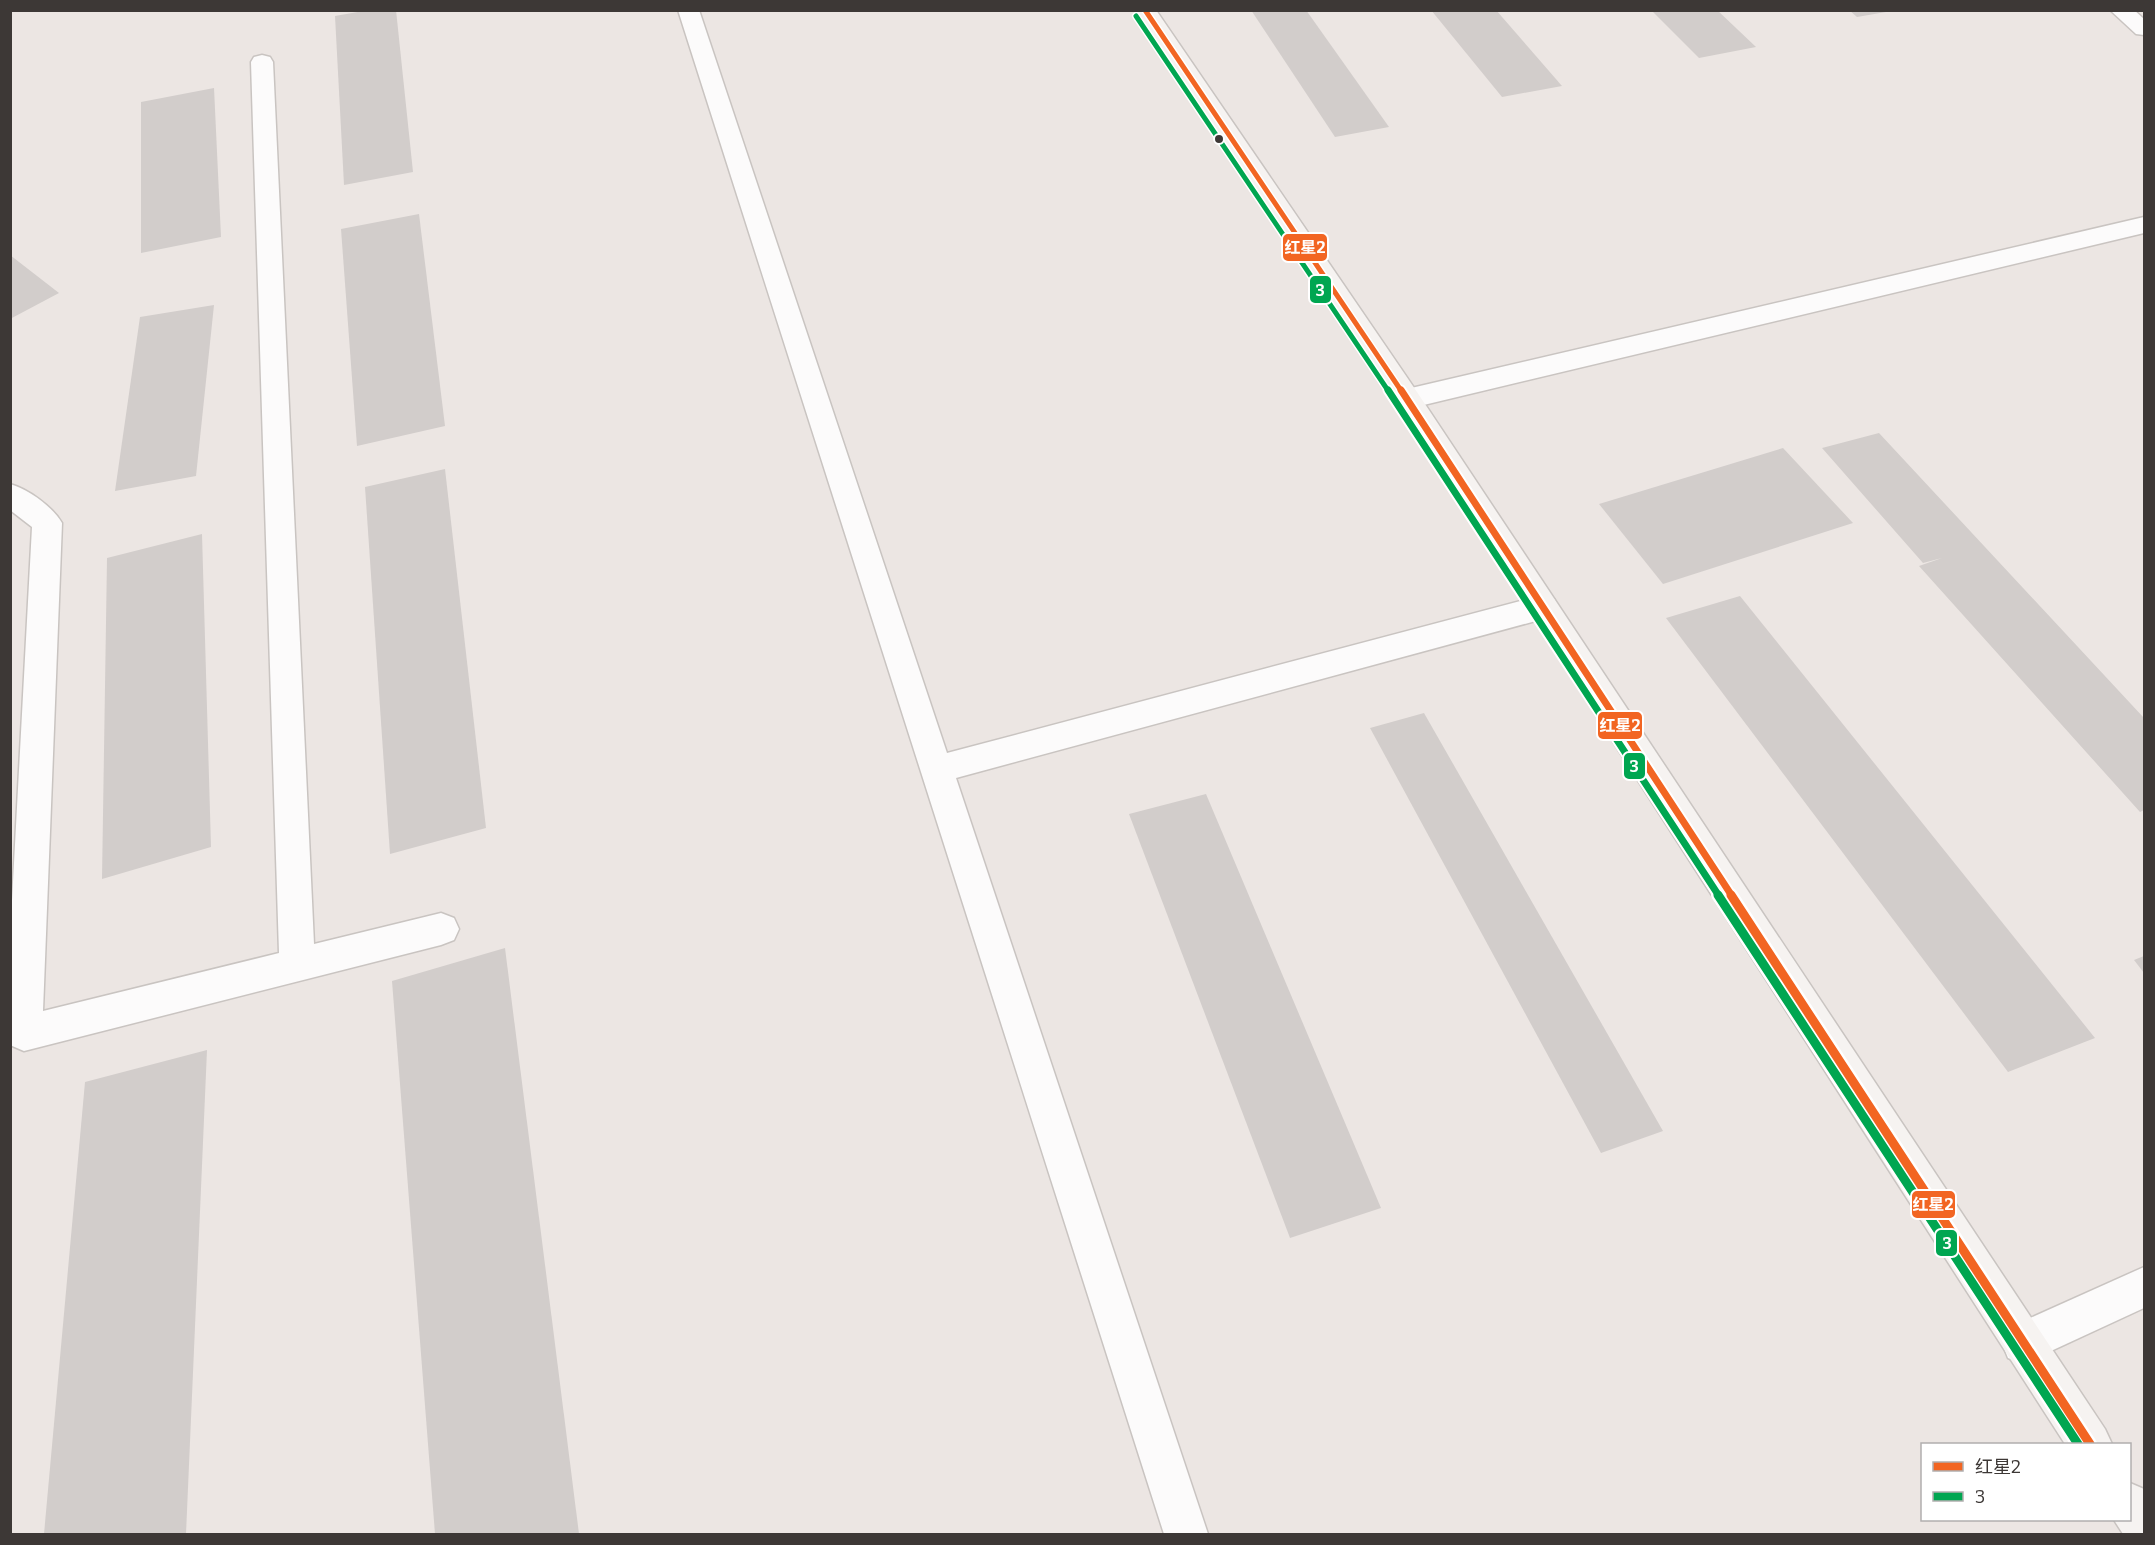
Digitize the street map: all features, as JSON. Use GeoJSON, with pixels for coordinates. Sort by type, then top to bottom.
{"type":"FeatureCollection","features":[{"type":"Feature","properties":{"kind":"main road"},"geometry":{"type":"LineString","coordinates":[[1146,10],[1407,399],[2089,1443]]}},
{"type":"Feature","properties":{"kind":"main road"},"geometry":{"type":"LineString","coordinates":[[2131,1507],[2145,1528]]}},
{"type":"Feature","properties":{"kind":"street"},"geometry":{"type":"LineString","coordinates":[[688,10],[1186,1534]]}},
{"type":"Feature","properties":{"kind":"street"},"geometry":{"type":"LineString","coordinates":[[2120,10],[2145,29]]}},
{"type":"Feature","properties":{"kind":"street"},"geometry":{"type":"LineString","coordinates":[[262,62],[297,965]]}},
{"type":"Feature","properties":{"kind":"street"},"geometry":{"type":"LineString","coordinates":[[1407,399],[2145,225]]}},
{"type":"Feature","properties":{"kind":"street"},"geometry":{"type":"LineString","coordinates":[[10,494],[47,523],[24,1033],[441,929]]}},
{"type":"Feature","properties":{"kind":"street"},"geometry":{"type":"LineString","coordinates":[[935,770],[1543,607]]}},
{"type":"Feature","properties":{"kind":"street"},"geometry":{"type":"LineString","coordinates":[[2023,1343],[2145,1287]]}},
{"type":"Feature","properties":{"kind":"building"},"geometry":{"type":"Polygon","coordinates":[[[369,10],[396,10],[413,172],[344,185],[335,16],[369,10]]]}},
{"type":"Feature","properties":{"kind":"building"},"geometry":{"type":"Polygon","coordinates":[[[1251,10],[1306,10],[1389,127],[1335,137],[1251,10]]]}},
{"type":"Feature","properties":{"kind":"building"},"geometry":{"type":"Polygon","coordinates":[[[1431,10],[1496,10],[1562,86],[1502,97],[1431,10]]]}},
{"type":"Feature","properties":{"kind":"building"},"geometry":{"type":"Polygon","coordinates":[[[1651,10],[1717,10],[1756,47],[1699,58],[1651,10]]]}},
{"type":"Feature","properties":{"kind":"building"},"geometry":{"type":"Polygon","coordinates":[[[1849,10],[1886,10],[1886,12],[1857,17],[1849,10]]]}},
{"type":"Feature","properties":{"kind":"building"},"geometry":{"type":"Polygon","coordinates":[[[214,88],[221,237],[141,253],[141,102],[214,88]]]}},
{"type":"Feature","properties":{"kind":"building"},"geometry":{"type":"Polygon","coordinates":[[[419,214],[445,426],[357,446],[341,229],[419,214]]]}},
{"type":"Feature","properties":{"kind":"building"},"geometry":{"type":"Polygon","coordinates":[[[10,255],[59,293],[10,319],[10,255]]]}},
{"type":"Feature","properties":{"kind":"building"},"geometry":{"type":"Polygon","coordinates":[[[214,305],[196,476],[115,491],[140,317],[214,305]]]}},
{"type":"Feature","properties":{"kind":"building"},"geometry":{"type":"Polygon","coordinates":[[[1879,433],[2144,718],[2144,810],[2140,812],[1919,566],[1942,558],[1923,563],[1822,448],[1879,433]]]}},
{"type":"Feature","properties":{"kind":"building"},"geometry":{"type":"Polygon","coordinates":[[[1783,448],[1853,523],[1663,584],[1599,504],[1783,448]]]}},
{"type":"Feature","properties":{"kind":"building"},"geometry":{"type":"Polygon","coordinates":[[[445,469],[486,828],[390,854],[365,487],[445,469]]]}},
{"type":"Feature","properties":{"kind":"building"},"geometry":{"type":"Polygon","coordinates":[[[202,534],[211,847],[102,879],[107,558],[202,534]]]}},
{"type":"Feature","properties":{"kind":"building"},"geometry":{"type":"Polygon","coordinates":[[[1740,596],[2095,1038],[2008,1072],[1666,618],[1740,596]]]}},
{"type":"Feature","properties":{"kind":"building"},"geometry":{"type":"Polygon","coordinates":[[[1424,713],[1663,1131],[1601,1153],[1370,728],[1424,713]]]}},
{"type":"Feature","properties":{"kind":"building"},"geometry":{"type":"Polygon","coordinates":[[[1206,794],[1381,1208],[1290,1238],[1129,814],[1206,794]]]}},
{"type":"Feature","properties":{"kind":"building"},"geometry":{"type":"Polygon","coordinates":[[[505,948],[579,1534],[435,1534],[392,981],[505,948]]]}},
{"type":"Feature","properties":{"kind":"building"},"geometry":{"type":"Polygon","coordinates":[[[2144,956],[2144,973],[2134,960],[2144,956]]]}},
{"type":"Feature","properties":{"kind":"building"},"geometry":{"type":"Polygon","coordinates":[[[207,1050],[186,1534],[44,1534],[85,1082],[207,1050]]]}},
{"type":"Feature","properties":{"kind":"transit line","name":"红星2"},"geometry":{"type":"LineString","coordinates":[[1145,10],[1407,399],[2089,1443]]}},
{"type":"Feature","properties":{"kind":"transit line","name":"3"},"geometry":{"type":"LineString","coordinates":[[1136,16],[1398,405],[2077,1443]]}}]}
